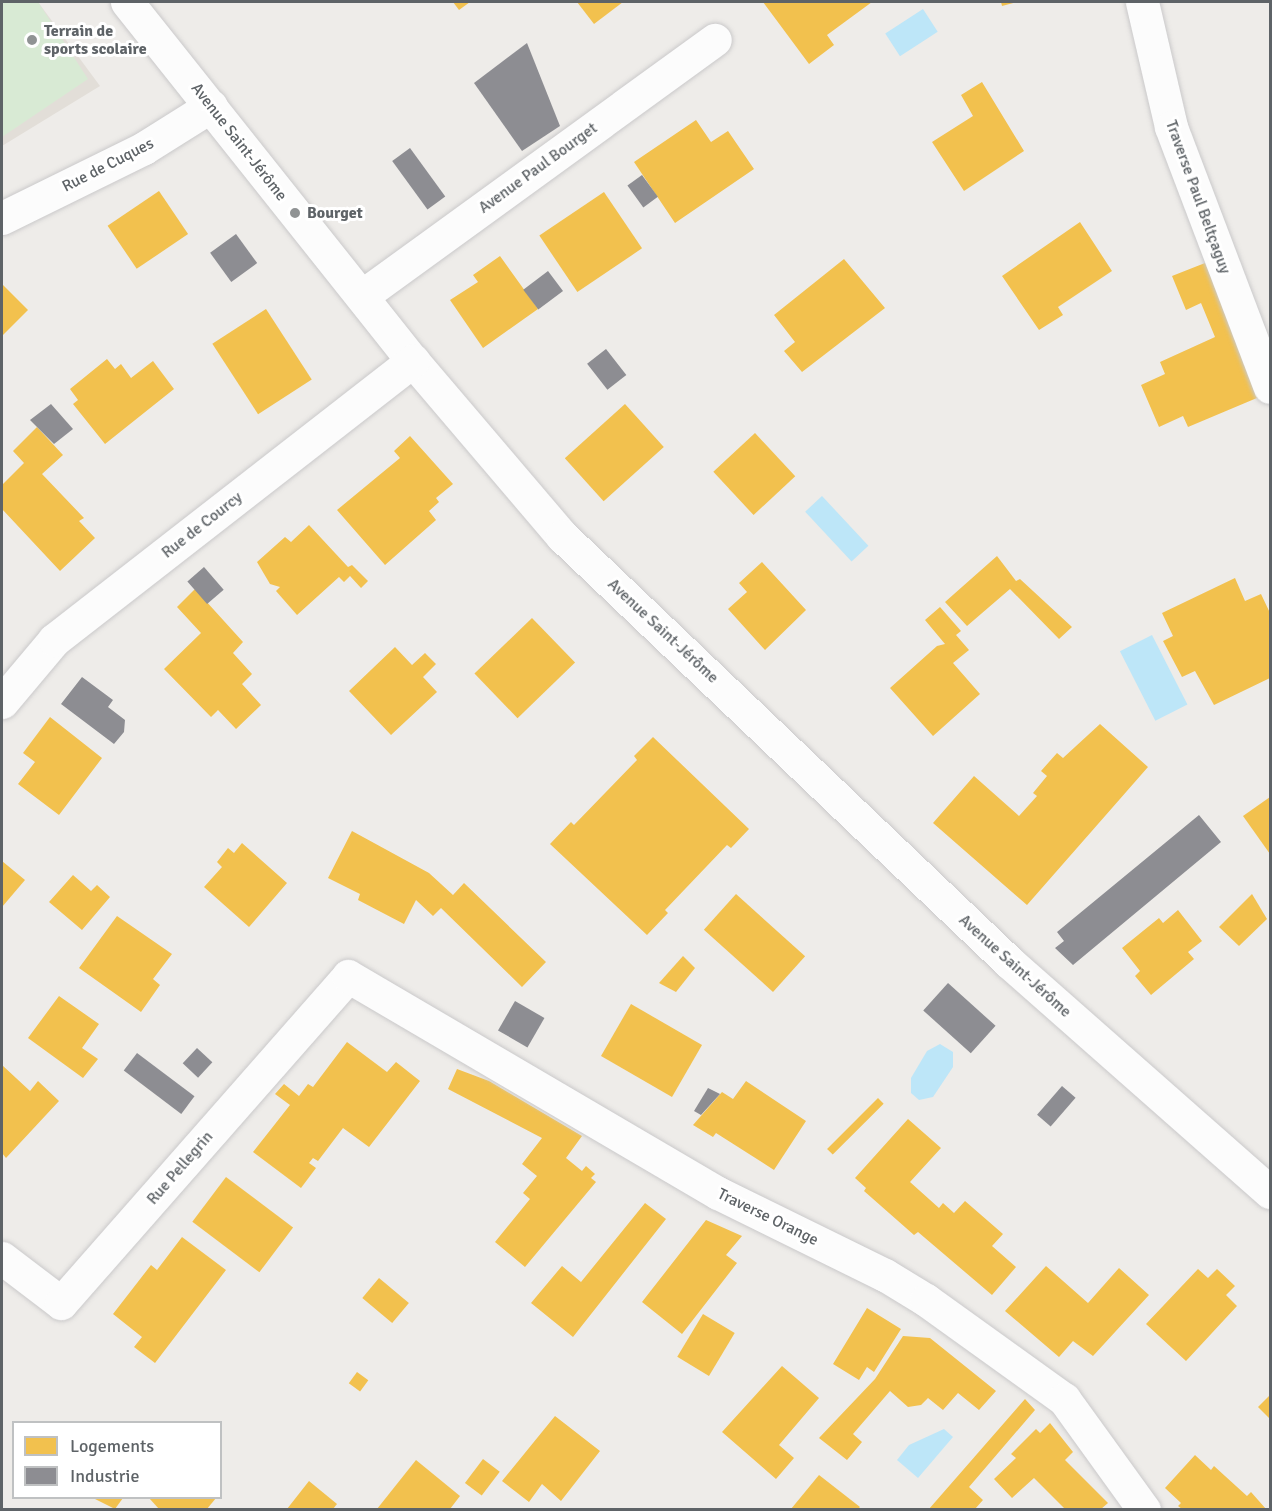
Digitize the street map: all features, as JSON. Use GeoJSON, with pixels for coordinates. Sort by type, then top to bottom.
{"type":"FeatureCollection","features":[{"type":"Feature","properties":{"kind":"street","name":"Avenue Saint-Jérôme"},"geometry":{"type":"LineString","coordinates":[[127,2],[413,361],[562,536],[1009,962],[1270,1192]]}},
{"type":"Feature","properties":{"kind":"street","name":"Traverse Paul Beltçaguy"},"geometry":{"type":"LineString","coordinates":[[1142,2],[1171,127],[1270,387]]}},
{"type":"Feature","properties":{"kind":"street","name":"Avenue Paul Bourget"},"geometry":{"type":"LineString","coordinates":[[362,296],[715,40]]}},
{"type":"Feature","properties":{"kind":"street","name":"Rue de Cuques"},"geometry":{"type":"LineString","coordinates":[[2,218],[144,148],[211,106]]}},
{"type":"Feature","properties":{"kind":"street","name":"Rue de Courcy"},"geometry":{"type":"LineString","coordinates":[[2,702],[54,640],[413,361]]}},
{"type":"Feature","properties":{"kind":"street","name":"Rue Pellegrin"},"geometry":{"type":"LineString","coordinates":[[2,1258],[61,1303],[348,976]]}},
{"type":"Feature","properties":{"kind":"street","name":"Traverse Orange"},"geometry":{"type":"LineString","coordinates":[[348,976],[718,1193],[885,1275],[926,1300],[1064,1399],[1144,1509]]}},
{"type":"Feature","properties":{"kind":"shaded area","name":"Terrain de sports scolaire"},"geometry":{"type":"Polygon","coordinates":[[[2,2],[38,2],[100,86],[2,146],[2,2]]]}},
{"type":"Feature","properties":{"kind":"green space","name":"Terrain de sports scolaire"},"geometry":{"type":"Polygon","coordinates":[[[2,2],[38,2],[88,79],[2,137],[2,2]]]}},
{"type":"Feature","properties":{"kind":"water"},"geometry":{"type":"Polygon","coordinates":[[[923,9],[938,32],[900,56],[885,34],[923,9]]]}},
{"type":"Feature","properties":{"kind":"water"},"geometry":{"type":"Polygon","coordinates":[[[822,496],[868,546],[852,561],[805,512],[822,496]]]}},
{"type":"Feature","properties":{"kind":"water"},"geometry":{"type":"Polygon","coordinates":[[[1152,635],[1187,704],[1155,721],[1120,651],[1152,635]]]}},
{"type":"Feature","properties":{"kind":"water"},"geometry":{"type":"Polygon","coordinates":[[[940,1044],[953,1052],[953,1067],[933,1097],[919,1100],[911,1093],[911,1078],[927,1051],[940,1044]]]}},
{"type":"Feature","properties":{"kind":"water"},"geometry":{"type":"Polygon","coordinates":[[[944,1429],[953,1437],[918,1478],[897,1460],[909,1445],[944,1429]]]}},
{"type":"Feature","properties":{"kind":"building: Logements"},"geometry":{"type":"Polygon","coordinates":[[[453,2],[470,2],[459,10],[453,2]]]}},
{"type":"Feature","properties":{"kind":"building: Logements"},"geometry":{"type":"Polygon","coordinates":[[[577,2],[623,2],[594,24],[577,2]]]}},
{"type":"Feature","properties":{"kind":"building: Logements"},"geometry":{"type":"Polygon","coordinates":[[[763,2],[872,2],[827,35],[834,45],[809,64],[763,2]]]}},
{"type":"Feature","properties":{"kind":"building: Logements"},"geometry":{"type":"Polygon","coordinates":[[[1001,2],[1017,2],[1002,6],[1001,2]]]}},
{"type":"Feature","properties":{"kind":"building: Logements"},"geometry":{"type":"Polygon","coordinates":[[[982,82],[1024,151],[964,191],[932,142],[973,116],[961,95],[982,82]]]}},
{"type":"Feature","properties":{"kind":"building: Logements"},"geometry":{"type":"Polygon","coordinates":[[[696,120],[711,142],[728,131],[754,169],[675,223],[634,162],[696,120]]]}},
{"type":"Feature","properties":{"kind":"building: Logements"},"geometry":{"type":"Polygon","coordinates":[[[159,191],[188,234],[137,269],[108,226],[159,191]]]}},
{"type":"Feature","properties":{"kind":"building: Logements"},"geometry":{"type":"Polygon","coordinates":[[[604,192],[642,248],[577,292],[539,236],[604,192]]]}},
{"type":"Feature","properties":{"kind":"building: Logements"},"geometry":{"type":"Polygon","coordinates":[[[1080,222],[1112,271],[1058,307],[1063,315],[1039,330],[1002,276],[1080,222]]]}},
{"type":"Feature","properties":{"kind":"building: Logements"},"geometry":{"type":"Polygon","coordinates":[[[500,256],[538,309],[483,348],[450,300],[478,282],[473,275],[500,256]]]}},
{"type":"Feature","properties":{"kind":"building: Logements"},"geometry":{"type":"Polygon","coordinates":[[[844,259],[885,308],[802,372],[784,351],[795,342],[774,315],[844,259]]]}},
{"type":"Feature","properties":{"kind":"building: Logements"},"geometry":{"type":"Polygon","coordinates":[[[1205,263],[1264,395],[1188,427],[1183,416],[1159,427],[1141,385],[1165,374],[1160,362],[1215,337],[1201,303],[1186,310],[1172,276],[1205,263]]]}},
{"type":"Feature","properties":{"kind":"building: Logements"},"geometry":{"type":"Polygon","coordinates":[[[2,284],[28,310],[2,336],[2,284]]]}},
{"type":"Feature","properties":{"kind":"building: Logements"},"geometry":{"type":"Polygon","coordinates":[[[266,309],[312,379],[258,414],[212,344],[266,309]]]}},
{"type":"Feature","properties":{"kind":"building: Logements"},"geometry":{"type":"Polygon","coordinates":[[[107,359],[115,369],[121,364],[131,378],[153,361],[174,389],[105,444],[73,404],[78,400],[70,389],[107,359]]]}},
{"type":"Feature","properties":{"kind":"building: Logements"},"geometry":{"type":"Polygon","coordinates":[[[625,404],[664,447],[604,501],[565,458],[625,404]]]}},
{"type":"Feature","properties":{"kind":"building: Logements"},"geometry":{"type":"Polygon","coordinates":[[[37,427],[63,455],[42,474],[84,518],[79,521],[95,538],[60,571],[2,509],[2,485],[24,463],[13,451],[37,427]]]}},
{"type":"Feature","properties":{"kind":"building: Logements"},"geometry":{"type":"Polygon","coordinates":[[[755,433],[795,476],[754,515],[713,472],[755,433]]]}},
{"type":"Feature","properties":{"kind":"building: Logements"},"geometry":{"type":"Polygon","coordinates":[[[410,436],[453,484],[436,498],[439,502],[429,511],[436,520],[385,565],[337,510],[400,458],[394,451],[410,436]]]}},
{"type":"Feature","properties":{"kind":"building: Logements"},"geometry":{"type":"Polygon","coordinates":[[[309,525],[348,567],[352,565],[368,581],[361,588],[350,576],[344,582],[339,577],[297,615],[276,591],[280,587],[270,584],[257,562],[285,537],[291,542],[309,525]]]}},
{"type":"Feature","properties":{"kind":"building: Logements"},"geometry":{"type":"Polygon","coordinates":[[[997,556],[1016,581],[1020,579],[1072,627],[1059,639],[1010,589],[967,626],[945,602],[997,556]]]}},
{"type":"Feature","properties":{"kind":"building: Logements"},"geometry":{"type":"Polygon","coordinates":[[[762,562],[806,610],[765,650],[728,609],[747,592],[739,583],[762,562]]]}},
{"type":"Feature","properties":{"kind":"building: Logements"},"geometry":{"type":"Polygon","coordinates":[[[1235,578],[1245,601],[1261,594],[1270,613],[1270,678],[1214,705],[1195,671],[1182,677],[1163,641],[1173,636],[1162,613],[1235,578]]]}},
{"type":"Feature","properties":{"kind":"building: Logements"},"geometry":{"type":"Polygon","coordinates":[[[195,589],[243,642],[233,653],[252,674],[242,684],[261,705],[236,729],[218,710],[211,717],[164,669],[201,633],[177,607],[195,589]]]}},
{"type":"Feature","properties":{"kind":"building: Logements"},"geometry":{"type":"Polygon","coordinates":[[[940,607],[961,631],[956,635],[969,650],[953,663],[980,694],[933,736],[890,688],[937,646],[945,644],[925,620],[940,607]]]}},
{"type":"Feature","properties":{"kind":"building: Logements"},"geometry":{"type":"Polygon","coordinates":[[[532,618],[575,663],[518,718],[474,674],[532,618]]]}},
{"type":"Feature","properties":{"kind":"building: Logements"},"geometry":{"type":"Polygon","coordinates":[[[395,647],[412,665],[425,653],[436,664],[423,677],[437,692],[391,735],[349,691],[395,647]]]}},
{"type":"Feature","properties":{"kind":"building: Logements"},"geometry":{"type":"Polygon","coordinates":[[[50,717],[102,758],[59,815],[18,784],[35,762],[23,753],[50,717]]]}},
{"type":"Feature","properties":{"kind":"building: Logements"},"geometry":{"type":"Polygon","coordinates":[[[1100,724],[1148,767],[1027,905],[933,823],[974,776],[1019,816],[1037,796],[1033,793],[1047,776],[1041,771],[1057,753],[1063,758],[1100,724]]]}},
{"type":"Feature","properties":{"kind":"building: Logements"},"geometry":{"type":"Polygon","coordinates":[[[653,737],[749,829],[731,848],[727,845],[665,910],[668,913],[647,935],[550,844],[571,822],[574,825],[637,760],[634,756],[653,737]]]}},
{"type":"Feature","properties":{"kind":"building: Logements"},"geometry":{"type":"Polygon","coordinates":[[[1270,797],[1270,854],[1243,816],[1270,797]]]}},
{"type":"Feature","properties":{"kind":"building: Logements"},"geometry":{"type":"Polygon","coordinates":[[[352,831],[429,873],[453,895],[464,883],[546,962],[522,987],[441,908],[433,916],[416,900],[404,924],[358,900],[360,894],[328,878],[352,831]]]}},
{"type":"Feature","properties":{"kind":"building: Logements"},"geometry":{"type":"Polygon","coordinates":[[[242,843],[287,883],[249,927],[204,887],[222,867],[217,862],[228,848],[234,853],[242,843]]]}},
{"type":"Feature","properties":{"kind":"building: Logements"},"geometry":{"type":"Polygon","coordinates":[[[2,861],[25,880],[2,907],[2,861]]]}},
{"type":"Feature","properties":{"kind":"building: Logements"},"geometry":{"type":"Polygon","coordinates":[[[73,875],[91,891],[97,885],[110,897],[82,930],[49,902],[73,875]]]}},
{"type":"Feature","properties":{"kind":"building: Logements"},"geometry":{"type":"Polygon","coordinates":[[[736,894],[805,956],[773,992],[704,930],[736,894]]]}},
{"type":"Feature","properties":{"kind":"building: Logements"},"geometry":{"type":"Polygon","coordinates":[[[1252,894],[1267,919],[1239,946],[1219,927],[1252,894]]]}},
{"type":"Feature","properties":{"kind":"building: Logements"},"geometry":{"type":"Polygon","coordinates":[[[1178,910],[1202,941],[1188,952],[1194,959],[1151,995],[1135,976],[1140,971],[1122,948],[1159,918],[1163,923],[1178,910]]]}},
{"type":"Feature","properties":{"kind":"building: Logements"},"geometry":{"type":"Polygon","coordinates":[[[117,916],[172,954],[153,979],[160,985],[141,1012],[79,968],[117,916]]]}},
{"type":"Feature","properties":{"kind":"building: Logements"},"geometry":{"type":"Polygon","coordinates":[[[683,956],[695,968],[676,992],[659,983],[683,956]]]}},
{"type":"Feature","properties":{"kind":"building: Logements"},"geometry":{"type":"Polygon","coordinates":[[[59,996],[99,1024],[82,1048],[98,1059],[83,1078],[28,1038],[59,996]]]}},
{"type":"Feature","properties":{"kind":"building: Logements"},"geometry":{"type":"Polygon","coordinates":[[[631,1004],[702,1045],[672,1097],[601,1056],[631,1004]]]}},
{"type":"Feature","properties":{"kind":"building: Logements"},"geometry":{"type":"Polygon","coordinates":[[[347,1042],[387,1072],[396,1062],[420,1081],[369,1147],[343,1128],[318,1161],[313,1158],[309,1163],[316,1168],[301,1188],[253,1152],[290,1105],[275,1094],[284,1084],[299,1096],[308,1084],[313,1087],[347,1042]]]}},
{"type":"Feature","properties":{"kind":"building: Logements"},"geometry":{"type":"Polygon","coordinates":[[[2,1065],[30,1091],[38,1081],[59,1101],[6,1158],[2,1153],[2,1065]]]}},
{"type":"Feature","properties":{"kind":"building: Logements"},"geometry":{"type":"Polygon","coordinates":[[[457,1069],[489,1081],[582,1136],[566,1158],[582,1171],[586,1166],[595,1174],[591,1178],[596,1182],[525,1267],[495,1242],[530,1199],[523,1193],[537,1176],[522,1164],[542,1138],[448,1089],[457,1069]]]}},
{"type":"Feature","properties":{"kind":"building: Logements"},"geometry":{"type":"Polygon","coordinates":[[[746,1081],[806,1121],[774,1170],[716,1133],[713,1137],[693,1125],[722,1092],[733,1099],[746,1081]]]}},
{"type":"Feature","properties":{"kind":"building: Logements"},"geometry":{"type":"Polygon","coordinates":[[[878,1098],[884,1104],[833,1155],[827,1149],[878,1098]]]}},
{"type":"Feature","properties":{"kind":"building: Logements"},"geometry":{"type":"Polygon","coordinates":[[[908,1119],[941,1148],[910,1182],[939,1208],[943,1203],[954,1213],[965,1201],[1003,1234],[992,1246],[1016,1267],[992,1295],[918,1232],[914,1235],[864,1191],[866,1188],[855,1178],[908,1119]]]}},
{"type":"Feature","properties":{"kind":"building: Logements"},"geometry":{"type":"Polygon","coordinates":[[[226,1177],[293,1228],[259,1272],[192,1222],[226,1177]]]}},
{"type":"Feature","properties":{"kind":"building: Logements"},"geometry":{"type":"Polygon","coordinates":[[[645,1203],[666,1219],[573,1337],[531,1303],[562,1266],[581,1282],[645,1203]]]}},
{"type":"Feature","properties":{"kind":"building: Logements"},"geometry":{"type":"Polygon","coordinates":[[[706,1220],[742,1236],[726,1255],[737,1263],[682,1334],[642,1302],[706,1220]]]}},
{"type":"Feature","properties":{"kind":"building: Logements"},"geometry":{"type":"Polygon","coordinates":[[[182,1237],[226,1270],[155,1363],[134,1347],[142,1337],[113,1314],[151,1265],[157,1270],[182,1237]]]}},
{"type":"Feature","properties":{"kind":"building: Logements"},"geometry":{"type":"Polygon","coordinates":[[[1046,1266],[1088,1303],[1119,1268],[1149,1295],[1093,1356],[1073,1341],[1059,1357],[1005,1311],[1046,1266]]]}},
{"type":"Feature","properties":{"kind":"building: Logements"},"geometry":{"type":"Polygon","coordinates":[[[1198,1269],[1208,1278],[1217,1269],[1235,1286],[1226,1295],[1237,1306],[1186,1361],[1146,1324],[1198,1269]]]}},
{"type":"Feature","properties":{"kind":"building: Logements"},"geometry":{"type":"Polygon","coordinates":[[[379,1278],[409,1303],[392,1323],[362,1298],[379,1278]]]}},
{"type":"Feature","properties":{"kind":"building: Logements"},"geometry":{"type":"Polygon","coordinates":[[[867,1308],[901,1329],[874,1372],[867,1367],[859,1380],[833,1364],[867,1308]]]}},
{"type":"Feature","properties":{"kind":"building: Logements"},"geometry":{"type":"Polygon","coordinates":[[[703,1314],[735,1333],[709,1376],[677,1357],[703,1314]]]}},
{"type":"Feature","properties":{"kind":"building: Logements"},"geometry":{"type":"Polygon","coordinates":[[[903,1336],[930,1338],[996,1391],[979,1410],[958,1393],[943,1410],[928,1398],[921,1405],[908,1407],[890,1391],[853,1434],[862,1442],[847,1460],[819,1438],[875,1379],[903,1336]]]}},
{"type":"Feature","properties":{"kind":"building: Logements"},"geometry":{"type":"Polygon","coordinates":[[[782,1366],[819,1398],[779,1445],[794,1458],[776,1479],[722,1432],[782,1366]]]}},
{"type":"Feature","properties":{"kind":"building: Logements"},"geometry":{"type":"Polygon","coordinates":[[[357,1372],[368,1380],[360,1392],[349,1383],[357,1372]]]}},
{"type":"Feature","properties":{"kind":"building: Logements"},"geometry":{"type":"Polygon","coordinates":[[[1270,1395],[1270,1419],[1258,1407],[1270,1395]]]}},
{"type":"Feature","properties":{"kind":"building: Logements"},"geometry":{"type":"Polygon","coordinates":[[[1025,1399],[1035,1410],[969,1487],[983,1500],[975,1509],[929,1509],[1025,1399]]]}},
{"type":"Feature","properties":{"kind":"building: Logements"},"geometry":{"type":"Polygon","coordinates":[[[555,1416],[600,1451],[561,1501],[542,1484],[529,1502],[502,1481],[555,1416]]]}},
{"type":"Feature","properties":{"kind":"building: Logements"},"geometry":{"type":"Polygon","coordinates":[[[1050,1423],[1073,1452],[1065,1460],[1108,1503],[1101,1509],[1065,1509],[1034,1478],[1012,1498],[994,1479],[1016,1458],[1011,1454],[1036,1429],[1040,1433],[1050,1423]]]}},
{"type":"Feature","properties":{"kind":"building: Logements"},"geometry":{"type":"Polygon","coordinates":[[[1195,1455],[1211,1470],[1214,1466],[1247,1496],[1251,1492],[1266,1509],[1182,1509],[1178,1506],[1181,1503],[1165,1488],[1195,1455]]]}},
{"type":"Feature","properties":{"kind":"building: Logements"},"geometry":{"type":"Polygon","coordinates":[[[483,1459],[500,1472],[482,1496],[465,1483],[483,1459]]]}},
{"type":"Feature","properties":{"kind":"building: Logements"},"geometry":{"type":"Polygon","coordinates":[[[416,1460],[460,1496],[450,1509],[377,1509],[416,1460]]]}},
{"type":"Feature","properties":{"kind":"building: Logements"},"geometry":{"type":"Polygon","coordinates":[[[819,1475],[860,1507],[858,1509],[791,1509],[819,1475]]]}},
{"type":"Feature","properties":{"kind":"building: Logements"},"geometry":{"type":"Polygon","coordinates":[[[309,1481],[337,1504],[333,1509],[287,1509],[309,1481]]]}},
{"type":"Feature","properties":{"kind":"building: Logements"},"geometry":{"type":"Polygon","coordinates":[[[95,1499],[122,1499],[115,1509],[95,1499]]]}},
{"type":"Feature","properties":{"kind":"building: Logements"},"geometry":{"type":"Polygon","coordinates":[[[150,1499],[215,1499],[207,1509],[159,1509],[150,1499]]]}},
{"type":"Feature","properties":{"kind":"building: Industrie"},"geometry":{"type":"Polygon","coordinates":[[[527,43],[560,126],[522,151],[474,83],[527,43]]]}},
{"type":"Feature","properties":{"kind":"building: Industrie"},"geometry":{"type":"Polygon","coordinates":[[[410,148],[445,197],[427,209],[392,161],[410,148]]]}},
{"type":"Feature","properties":{"kind":"building: Industrie"},"geometry":{"type":"Polygon","coordinates":[[[642,175],[658,197],[643,207],[627,186],[642,175]]]}},
{"type":"Feature","properties":{"kind":"building: Industrie"},"geometry":{"type":"Polygon","coordinates":[[[236,234],[257,263],[231,282],[210,253],[236,234]]]}},
{"type":"Feature","properties":{"kind":"building: Industrie"},"geometry":{"type":"Polygon","coordinates":[[[548,271],[563,291],[538,310],[523,290],[548,271]]]}},
{"type":"Feature","properties":{"kind":"building: Industrie"},"geometry":{"type":"Polygon","coordinates":[[[606,349],[626,375],[607,390],[587,364],[606,349]]]}},
{"type":"Feature","properties":{"kind":"building: Industrie"},"geometry":{"type":"Polygon","coordinates":[[[51,404],[73,429],[54,444],[30,420],[51,404]]]}},
{"type":"Feature","properties":{"kind":"building: Industrie"},"geometry":{"type":"Polygon","coordinates":[[[204,567],[224,590],[207,604],[187,581],[204,567]]]}},
{"type":"Feature","properties":{"kind":"building: Industrie"},"geometry":{"type":"Polygon","coordinates":[[[82,677],[113,700],[108,707],[125,720],[124,732],[114,744],[61,704],[82,677]]]}},
{"type":"Feature","properties":{"kind":"building: Industrie"},"geometry":{"type":"Polygon","coordinates":[[[1199,815],[1221,842],[1073,965],[1055,948],[1064,941],[1057,932],[1199,815]]]}},
{"type":"Feature","properties":{"kind":"building: Industrie"},"geometry":{"type":"Polygon","coordinates":[[[948,983],[996,1026],[971,1053],[923,1010],[948,983]]]}},
{"type":"Feature","properties":{"kind":"building: Industrie"},"geometry":{"type":"Polygon","coordinates":[[[515,1001],[544,1018],[527,1047],[498,1030],[515,1001]]]}},
{"type":"Feature","properties":{"kind":"building: Industrie"},"geometry":{"type":"Polygon","coordinates":[[[197,1048],[212,1062],[198,1078],[183,1063],[197,1048]]]}},
{"type":"Feature","properties":{"kind":"building: Industrie"},"geometry":{"type":"Polygon","coordinates":[[[137,1053],[195,1096],[181,1114],[124,1071],[137,1053]]]}},
{"type":"Feature","properties":{"kind":"building: Industrie"},"geometry":{"type":"Polygon","coordinates":[[[1062,1086],[1076,1098],[1051,1126],[1037,1115],[1062,1086]]]}},
{"type":"Feature","properties":{"kind":"building: Industrie"},"geometry":{"type":"Polygon","coordinates":[[[708,1088],[720,1094],[701,1115],[694,1111],[708,1088]]]}},
{"type":"Feature","properties":{"kind":"place","name":"Terrain de sports scolaire"},"geometry":{"type":"Point","coordinates":[32,40]}},
{"type":"Feature","properties":{"kind":"place","name":"Bourget"},"geometry":{"type":"Point","coordinates":[295,213]}}]}
